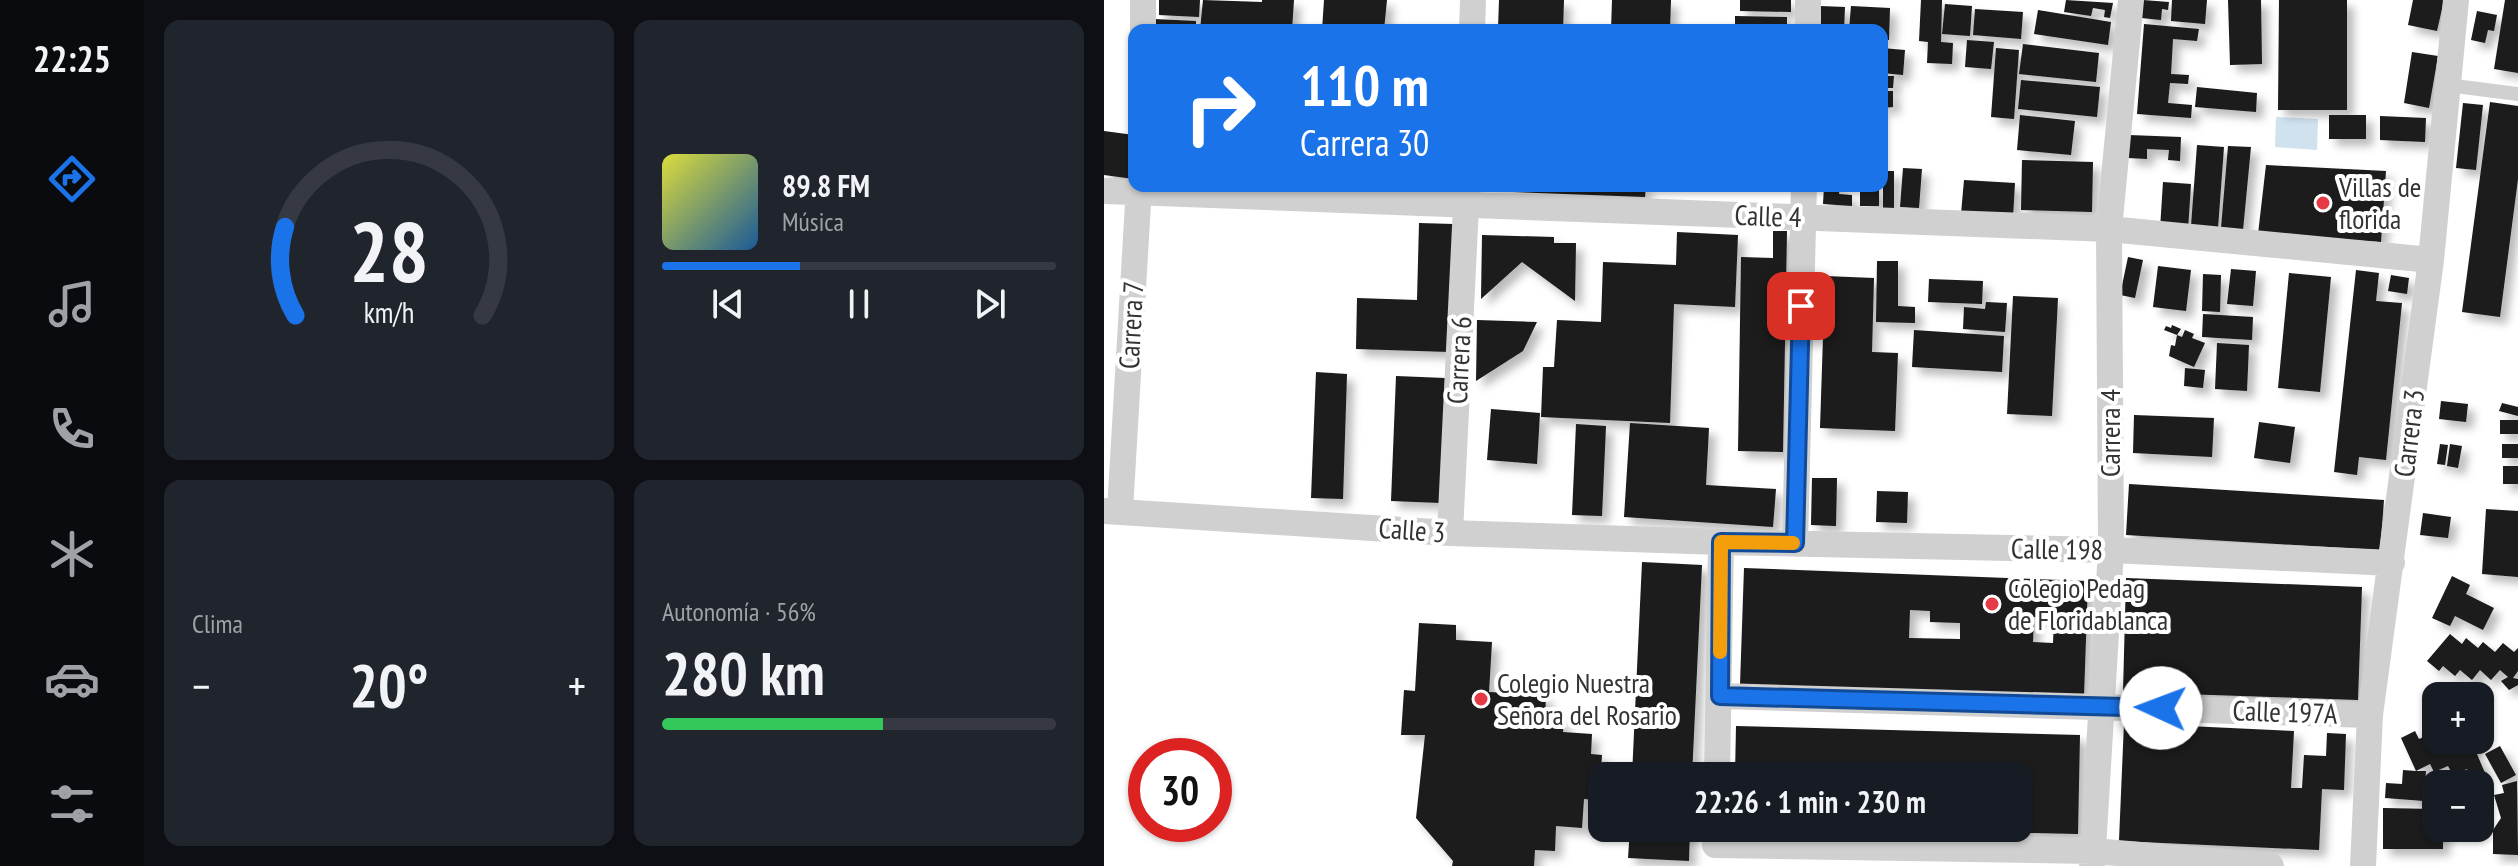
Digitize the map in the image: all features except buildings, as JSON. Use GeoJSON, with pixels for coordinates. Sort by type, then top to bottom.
{"type":"FeatureCollection","features":[{"type":"Feature","properties":{"kind":"street"},"geometry":{"type":"LineString","coordinates":[[1143,0],[1143,24]]}},
{"type":"Feature","properties":{"kind":"street"},"geometry":{"type":"LineString","coordinates":[[1472,24],[1473,0]]}},
{"type":"Feature","properties":{"kind":"street"},"geometry":{"type":"LineString","coordinates":[[1808,0],[1808,24]]}},
{"type":"Feature","properties":{"kind":"street","name":"Carrera 4"},"geometry":{"type":"LineString","coordinates":[[2093,859],[2111,550],[2109,229],[2131,0]]}},
{"type":"Feature","properties":{"kind":"street","name":"Carrera 3"},"geometry":{"type":"LineString","coordinates":[[2363,866],[2370,715],[2431,260],[2456,0]]}},
{"type":"Feature","properties":{"kind":"street","name":"Calle 4"},"geometry":{"type":"LineString","coordinates":[[1104,191],[1128,190]]}},
{"type":"Feature","properties":{"kind":"street","name":"Carrera 7"},"geometry":{"type":"LineString","coordinates":[[1112,511],[1139,192]]}},
{"type":"Feature","properties":{"kind":"street","name":"Calle 4"},"geometry":{"type":"LineString","coordinates":[[1270,192],[1466,195],[1803,217],[2109,229],[2431,260]]}},
{"type":"Feature","properties":{"kind":"street"},"geometry":{"type":"LineString","coordinates":[[1795,543],[1804,192]]}},
{"type":"Feature","properties":{"kind":"street","name":"Carrera 6"},"geometry":{"type":"LineString","coordinates":[[1450,533],[1466,195]]}},
{"type":"Feature","properties":{"kind":"street","name":"Calle 3"},"geometry":{"type":"LineString","coordinates":[[1112,511],[1450,533],[1721,542]]}},
{"type":"Feature","properties":{"kind":"street"},"geometry":{"type":"LineString","coordinates":[[1718,762],[1721,542]]}},
{"type":"Feature","properties":{"kind":"street","name":"Calle 198"},"geometry":{"type":"LineString","coordinates":[[1721,542],[2111,550],[2392,563]]}},
{"type":"Feature","properties":{"kind":"street","name":"Calle 197A"},"geometry":{"type":"LineString","coordinates":[[1720,696],[2370,715]]}},
{"type":"Feature","properties":{"kind":"street"},"geometry":{"type":"LineString","coordinates":[[1715,846],[2271,866]]}},
{"type":"Feature","properties":{"kind":"lane"},"geometry":{"type":"LineString","coordinates":[[2447,85],[2518,94]]}},
{"type":"Feature","properties":{"kind":"water"},"geometry":{"type":"Polygon","coordinates":[[[2276,117],[2318,119],[2317,150],[2275,147],[2276,117]]]}},
{"type":"Feature","properties":{"kind":"slow traffic"},"geometry":{"type":"LineString","coordinates":[[1720,652],[1721,542],[1793,543]]}},
{"type":"Feature","properties":{"kind":"place","name":"Villas de florida"},"geometry":{"type":"Point","coordinates":[2323,203]}},
{"type":"Feature","properties":{"kind":"place","name":"Colegio Pedag de Floridablanca"},"geometry":{"type":"Point","coordinates":[1992,604]}},
{"type":"Feature","properties":{"kind":"place","name":"Colegio Nuestra Señora del Rosario"},"geometry":{"type":"Point","coordinates":[1481,699]}},
{"type":"Feature","properties":{"kind":"route"},"geometry":{"type":"LineString","coordinates":[[1801,306],[1795,543],[1721,542],[1720,696],[2161,708]]}}]}
